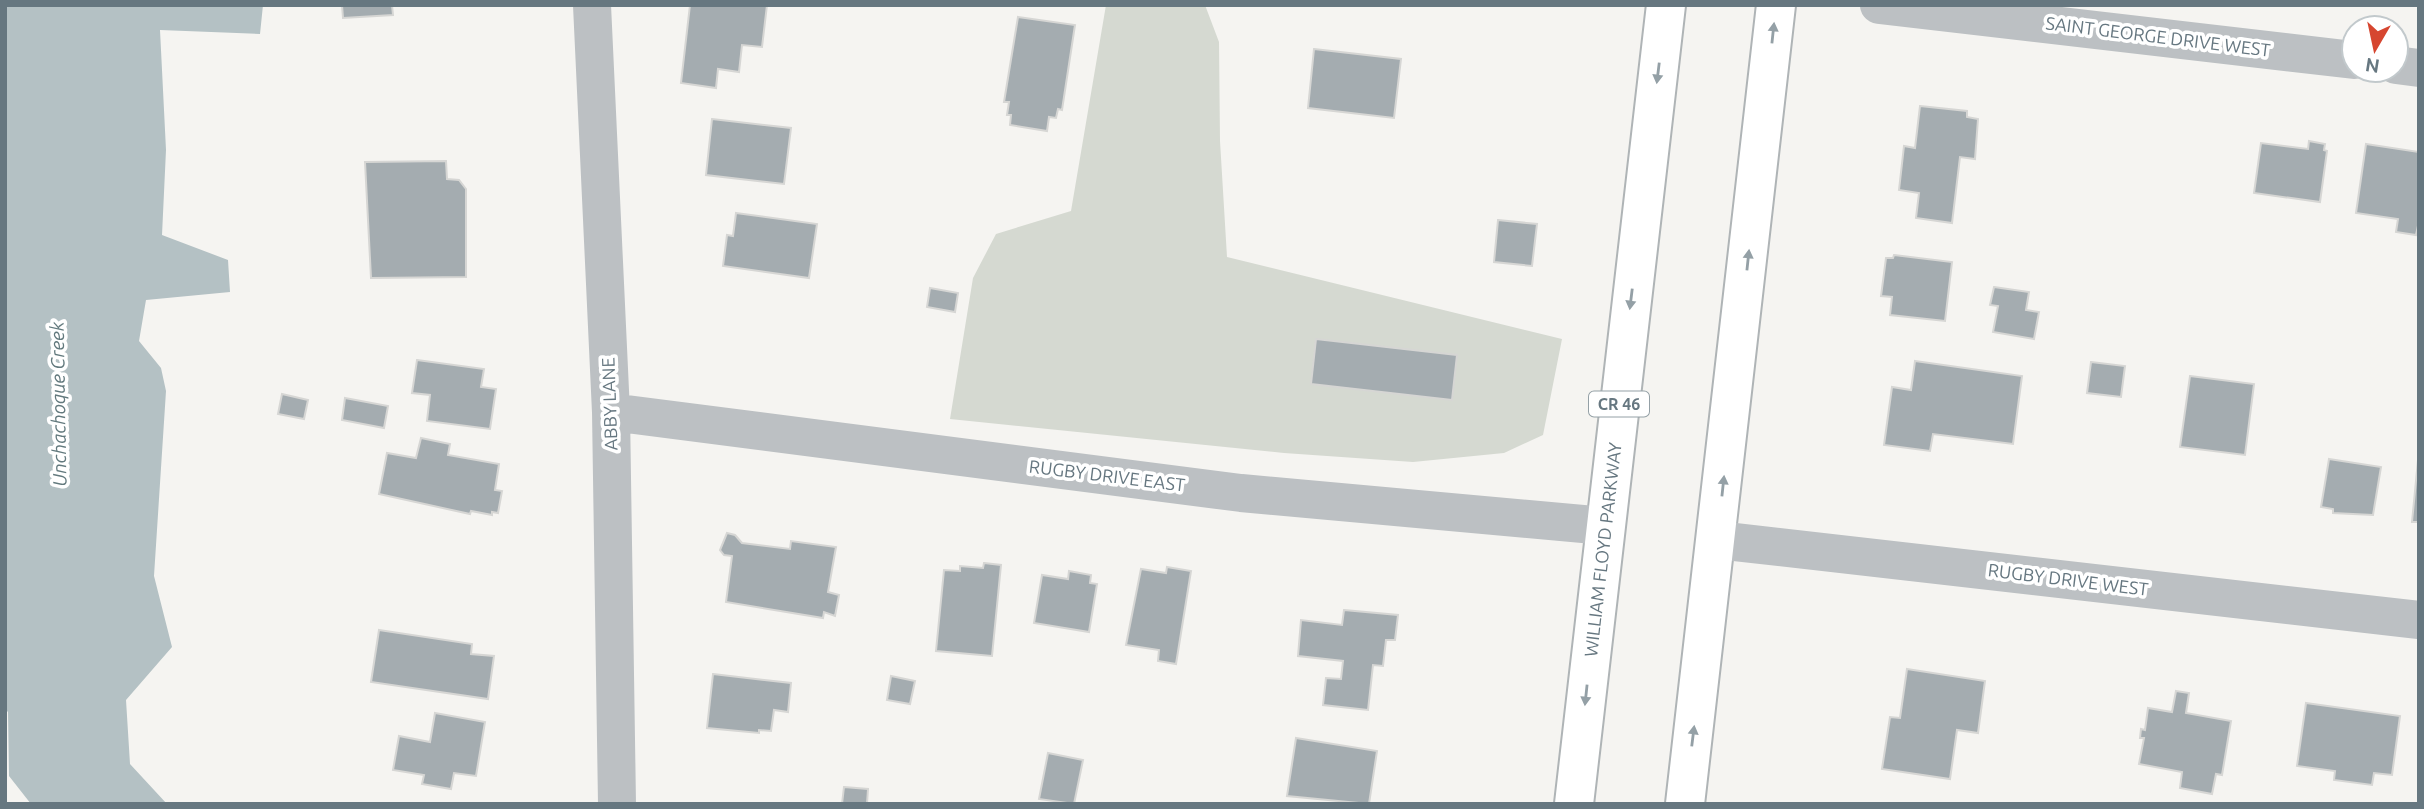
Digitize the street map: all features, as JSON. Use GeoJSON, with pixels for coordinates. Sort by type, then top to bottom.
{"type":"FeatureCollection","features":[{"type":"Feature","properties":{"kind":"highway","name":"WILLIAM FLOYD PARKWAY"},"geometry":{"type":"LineString","coordinates":[[1574,804],[1666,5]]}},
{"type":"Feature","properties":{"kind":"highway"},"geometry":{"type":"LineString","coordinates":[[1685,804],[1776,5]]}},
{"type":"Feature","properties":{"kind":"street","name":"ABBY LANE"},"geometry":{"type":"LineString","coordinates":[[592,5],[611,412],[617,804]]}},
{"type":"Feature","properties":{"kind":"street","name":"SAINT GEORGE DRIVE WEST"},"geometry":{"type":"LineString","coordinates":[[1879,5],[2340,58]]}},
{"type":"Feature","properties":{"kind":"street","name":"RUGBY DRIVE EAST"},"geometry":{"type":"LineString","coordinates":[[611,412],[1241,493],[1605,526]]}},
{"type":"Feature","properties":{"kind":"street","name":"RUGBY DRIVE WEST"},"geometry":{"type":"LineString","coordinates":[[1717,540],[2419,620]]}},
{"type":"Feature","properties":{"kind":"shaded area"},"geometry":{"type":"Polygon","coordinates":[[[1106,5],[1205,5],[1219,42],[1220,141],[1227,257],[1562,339],[1543,435],[1504,453],[1413,462],[1284,453],[950,419],[973,278],[996,234],[1071,211],[1106,5]]]}},
{"type":"Feature","properties":{"kind":"water","name":"Unchachoque Creek"},"geometry":{"type":"Polygon","coordinates":[[[5,5],[263,5],[260,34],[160,30],[166,150],[162,235],[228,260],[230,292],[146,300],[139,341],[161,368],[166,391],[154,576],[172,647],[126,700],[130,764],[167,804],[31,804],[9,776],[8,712],[5,709],[5,5]]]}},
{"type":"Feature","properties":{"kind":"building"},"geometry":{"type":"Polygon","coordinates":[[[342,5],[392,5],[393,15],[343,18],[342,5]]]}},
{"type":"Feature","properties":{"kind":"building"},"geometry":{"type":"Polygon","coordinates":[[[690,5],[767,5],[762,47],[742,45],[739,72],[718,69],[716,88],[681,83],[690,5]]]}},
{"type":"Feature","properties":{"kind":"building"},"geometry":{"type":"Polygon","coordinates":[[[1018,17],[1075,25],[1062,110],[1058,109],[1056,118],[1049,117],[1047,131],[1010,125],[1011,115],[1007,115],[1009,102],[1004,102],[1018,17]]]}},
{"type":"Feature","properties":{"kind":"building"},"geometry":{"type":"Polygon","coordinates":[[[1314,49],[1401,59],[1394,118],[1308,108],[1314,49]]]}},
{"type":"Feature","properties":{"kind":"building"},"geometry":{"type":"Polygon","coordinates":[[[1920,106],[1967,111],[1967,117],[1978,119],[1975,159],[1960,157],[1952,223],[1916,218],[1919,193],[1899,190],[1904,146],[1915,148],[1920,106]]]}},
{"type":"Feature","properties":{"kind":"building"},"geometry":{"type":"Polygon","coordinates":[[[712,119],[791,128],[784,184],[706,175],[712,119]]]}},
{"type":"Feature","properties":{"kind":"building"},"geometry":{"type":"Polygon","coordinates":[[[2309,141],[2325,144],[2324,150],[2327,151],[2320,202],[2254,193],[2261,143],[2308,149],[2309,141]]]}},
{"type":"Feature","properties":{"kind":"building"},"geometry":{"type":"Polygon","coordinates":[[[2366,144],[2419,152],[2419,221],[2416,235],[2396,232],[2398,219],[2356,213],[2366,144]]]}},
{"type":"Feature","properties":{"kind":"building"},"geometry":{"type":"Polygon","coordinates":[[[446,161],[447,179],[459,180],[466,189],[466,277],[371,278],[365,162],[446,161]]]}},
{"type":"Feature","properties":{"kind":"building"},"geometry":{"type":"Polygon","coordinates":[[[736,213],[817,224],[809,278],[723,266],[727,235],[733,236],[736,213]]]}},
{"type":"Feature","properties":{"kind":"building"},"geometry":{"type":"Polygon","coordinates":[[[1498,220],[1537,224],[1532,266],[1494,262],[1498,220]]]}},
{"type":"Feature","properties":{"kind":"building"},"geometry":{"type":"Polygon","coordinates":[[[1894,255],[1952,262],[1945,321],[1890,315],[1892,297],[1881,296],[1886,258],[1893,258],[1894,255]]]}},
{"type":"Feature","properties":{"kind":"building"},"geometry":{"type":"Polygon","coordinates":[[[1994,287],[2029,292],[2026,310],[2039,312],[2034,339],[1993,332],[1998,306],[1990,305],[1994,287]]]}},
{"type":"Feature","properties":{"kind":"building"},"geometry":{"type":"Polygon","coordinates":[[[930,288],[958,293],[955,312],[927,307],[930,288]]]}},
{"type":"Feature","properties":{"kind":"building"},"geometry":{"type":"Polygon","coordinates":[[[1316,339],[1457,355],[1452,400],[1311,384],[1316,339]]]}},
{"type":"Feature","properties":{"kind":"building"},"geometry":{"type":"Polygon","coordinates":[[[417,360],[484,369],[481,387],[496,389],[490,429],[427,421],[430,395],[412,393],[417,360]]]}},
{"type":"Feature","properties":{"kind":"building"},"geometry":{"type":"Polygon","coordinates":[[[1915,361],[2022,376],[2013,444],[1933,434],[1930,451],[1884,445],[1892,387],[1911,390],[1915,361]]]}},
{"type":"Feature","properties":{"kind":"building"},"geometry":{"type":"Polygon","coordinates":[[[2091,362],[2125,366],[2121,397],[2087,393],[2091,362]]]}},
{"type":"Feature","properties":{"kind":"building"},"geometry":{"type":"Polygon","coordinates":[[[2190,376],[2254,384],[2245,455],[2180,447],[2190,376]]]}},
{"type":"Feature","properties":{"kind":"building"},"geometry":{"type":"Polygon","coordinates":[[[282,394],[308,400],[304,419],[278,414],[282,394]]]}},
{"type":"Feature","properties":{"kind":"building"},"geometry":{"type":"Polygon","coordinates":[[[345,398],[388,406],[384,428],[342,420],[345,398]]]}},
{"type":"Feature","properties":{"kind":"building"},"geometry":{"type":"Polygon","coordinates":[[[421,438],[450,444],[448,455],[499,464],[495,490],[502,491],[498,513],[492,512],[492,515],[471,511],[470,514],[379,494],[387,453],[416,458],[421,438]]]}},
{"type":"Feature","properties":{"kind":"building"},"geometry":{"type":"Polygon","coordinates":[[[2329,459],[2381,467],[2373,515],[2333,513],[2333,509],[2321,507],[2329,459]]]}},
{"type":"Feature","properties":{"kind":"building"},"geometry":{"type":"Polygon","coordinates":[[[2418,460],[2419,522],[2412,522],[2418,460]]]}},
{"type":"Feature","properties":{"kind":"building"},"geometry":{"type":"Polygon","coordinates":[[[727,533],[735,535],[742,543],[790,549],[791,541],[836,547],[828,592],[839,595],[835,616],[824,612],[823,618],[726,602],[732,556],[724,555],[720,550],[727,533]]]}},
{"type":"Feature","properties":{"kind":"building"},"geometry":{"type":"Polygon","coordinates":[[[984,563],[1001,565],[992,656],[936,651],[944,570],[960,571],[960,566],[983,568],[984,563]]]}},
{"type":"Feature","properties":{"kind":"building"},"geometry":{"type":"Polygon","coordinates":[[[1167,567],[1191,571],[1176,664],[1158,661],[1159,650],[1126,645],[1141,569],[1166,573],[1167,567]]]}},
{"type":"Feature","properties":{"kind":"building"},"geometry":{"type":"Polygon","coordinates":[[[1069,571],[1091,575],[1090,583],[1097,584],[1089,632],[1034,623],[1042,575],[1068,579],[1069,571]]]}},
{"type":"Feature","properties":{"kind":"building"},"geometry":{"type":"Polygon","coordinates":[[[1344,610],[1398,615],[1395,640],[1386,640],[1383,666],[1373,665],[1368,710],[1323,705],[1326,678],[1341,679],[1343,661],[1298,656],[1301,620],[1342,625],[1344,610]]]}},
{"type":"Feature","properties":{"kind":"building"},"geometry":{"type":"Polygon","coordinates":[[[379,630],[472,644],[471,654],[494,656],[488,699],[371,682],[379,630]]]}},
{"type":"Feature","properties":{"kind":"building"},"geometry":{"type":"Polygon","coordinates":[[[1907,669],[1985,681],[1978,733],[1957,730],[1950,779],[1882,769],[1890,717],[1900,718],[1907,669]]]}},
{"type":"Feature","properties":{"kind":"building"},"geometry":{"type":"Polygon","coordinates":[[[713,674],[791,683],[788,712],[774,710],[771,731],[759,730],[759,733],[707,728],[713,674]]]}},
{"type":"Feature","properties":{"kind":"building"},"geometry":{"type":"Polygon","coordinates":[[[891,676],[915,681],[910,704],[887,700],[891,676]]]}},
{"type":"Feature","properties":{"kind":"building"},"geometry":{"type":"Polygon","coordinates":[[[2176,691],[2189,693],[2186,713],[2231,721],[2222,775],[2216,774],[2212,794],[2180,788],[2182,772],[2139,764],[2144,738],[2140,738],[2141,729],[2145,730],[2148,708],[2172,712],[2176,691]]]}},
{"type":"Feature","properties":{"kind":"building"},"geometry":{"type":"Polygon","coordinates":[[[2306,703],[2400,716],[2392,775],[2374,773],[2372,785],[2334,780],[2335,771],[2297,766],[2306,703]]]}},
{"type":"Feature","properties":{"kind":"building"},"geometry":{"type":"Polygon","coordinates":[[[435,713],[485,722],[476,776],[454,773],[451,789],[422,784],[424,775],[393,770],[399,736],[430,742],[435,713]]]}},
{"type":"Feature","properties":{"kind":"building"},"geometry":{"type":"Polygon","coordinates":[[[1296,738],[1377,751],[1369,804],[1287,796],[1296,738]]]}},
{"type":"Feature","properties":{"kind":"building"},"geometry":{"type":"Polygon","coordinates":[[[1048,753],[1083,760],[1074,804],[1039,799],[1048,753]]]}},
{"type":"Feature","properties":{"kind":"building"},"geometry":{"type":"Polygon","coordinates":[[[844,787],[868,789],[867,804],[842,804],[844,787]]]}}]}
